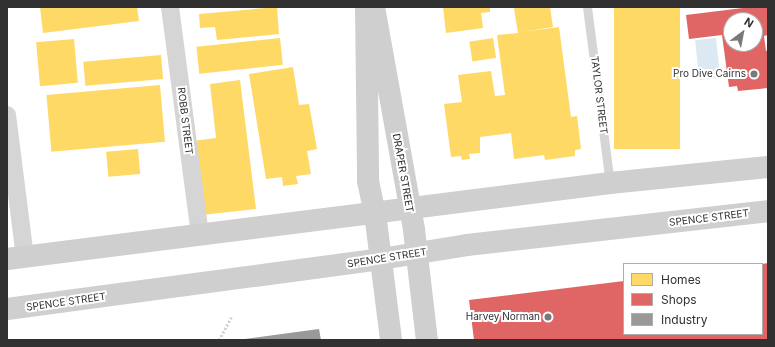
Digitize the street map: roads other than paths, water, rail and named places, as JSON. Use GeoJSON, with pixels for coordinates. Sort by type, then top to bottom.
{"type":"FeatureCollection","features":[{"type":"Feature","properties":{"kind":"street","name":"ROBB STREET"},"geometry":{"type":"LineString","coordinates":[[170,7],[200,236]]}},
{"type":"Feature","properties":{"kind":"street"},"geometry":{"type":"LineString","coordinates":[[366,7],[368,181],[375,213],[391,340]]}},
{"type":"Feature","properties":{"kind":"street","name":"DRAPER STREET"},"geometry":{"type":"LineString","coordinates":[[374,7],[410,209],[427,340]]}},
{"type":"Feature","properties":{"kind":"street"},"geometry":{"type":"LineString","coordinates":[[7,115],[16,258],[200,236],[610,183],[768,167]]}},
{"type":"Feature","properties":{"kind":"street","name":"SPENCE STREET"},"geometry":{"type":"LineString","coordinates":[[7,310],[416,253],[768,211]]}},
{"type":"Feature","properties":{"kind":"lane","name":"TAYLOR STREET"},"geometry":{"type":"LineString","coordinates":[[587,7],[610,183]]}},
{"type":"Feature","properties":{"kind":"place","name":"Pro Dive Cairns"},"geometry":{"type":"Point","coordinates":[754,74]}},
{"type":"Feature","properties":{"kind":"place","name":"Harvey Norman"},"geometry":{"type":"Point","coordinates":[548,317]}}]}
